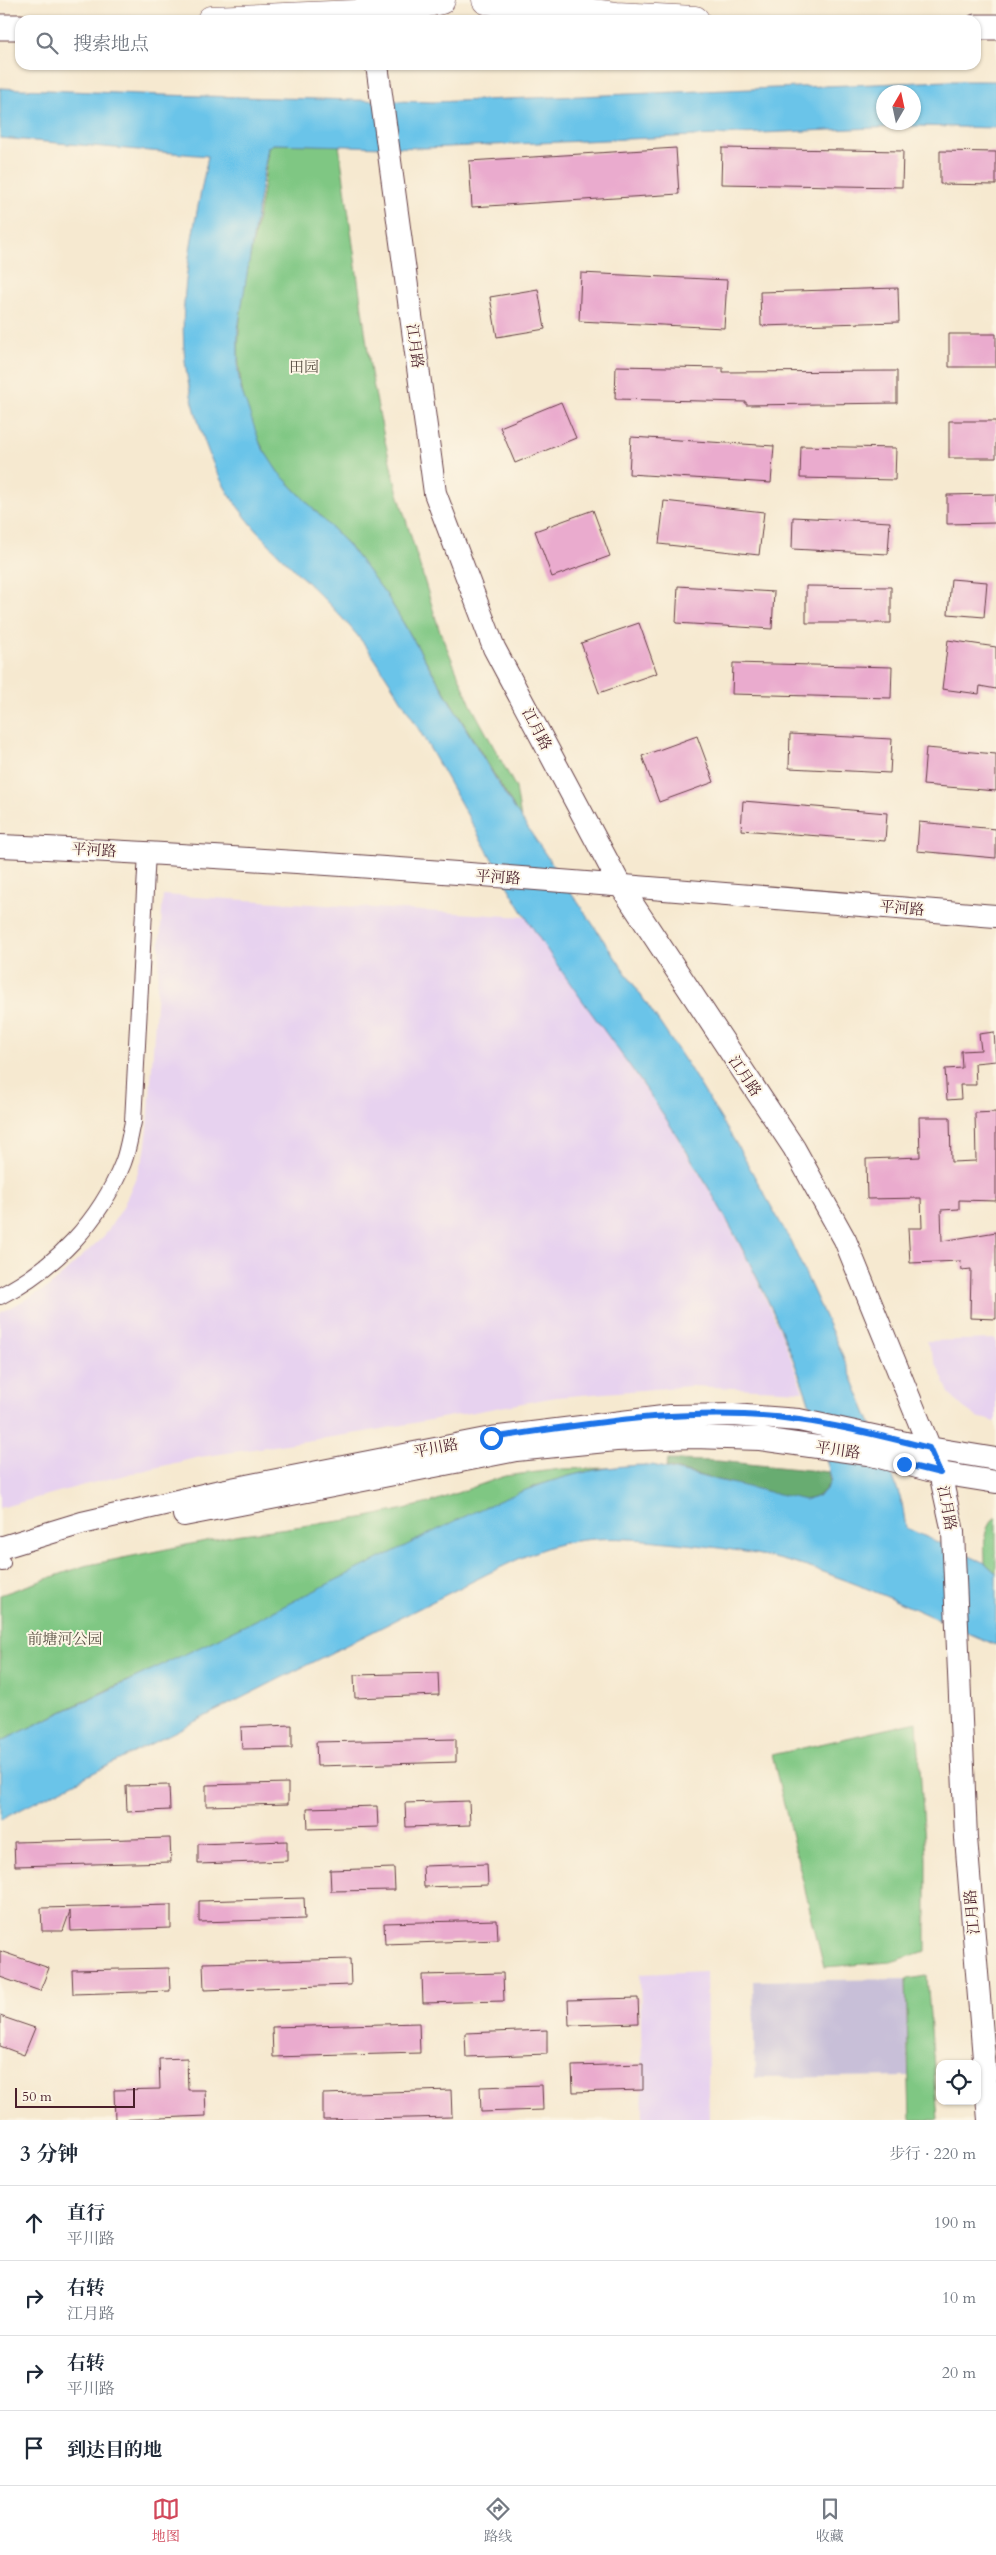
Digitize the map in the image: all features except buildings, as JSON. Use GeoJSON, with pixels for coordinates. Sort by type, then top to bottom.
{"type":"FeatureCollection","features":[{"type":"Feature","properties":{"kind":"highway"},"geometry":{"type":"LineString","coordinates":[[331,15],[380,13],[441,0]]}},
{"type":"Feature","properties":{"kind":"highway"},"geometry":{"type":"LineString","coordinates":[[486,0],[608,15]]}},
{"type":"Feature","properties":{"kind":"main road"},"geometry":{"type":"LineString","coordinates":[[0,27],[15,27]]}},
{"type":"Feature","properties":{"kind":"main road"},"geometry":{"type":"LineString","coordinates":[[981,27],[996,27]]}},
{"type":"Feature","properties":{"kind":"street","name":"江月路"},"geometry":{"type":"LineString","coordinates":[[377,70],[387,152],[436,493],[494,648],[620,885],[794,1148],[845,1240],[940,1473],[953,1532],[966,1838],[989,2120]]}},
{"type":"Feature","properties":{"kind":"street","name":"平河路"},"geometry":{"type":"LineString","coordinates":[[0,846],[147,852],[580,882],[996,916]]}},
{"type":"Feature","properties":{"kind":"street"},"geometry":{"type":"LineString","coordinates":[[0,1296],[18,1287],[62,1254],[97,1212],[123,1163],[133,1122],[147,852]]}},
{"type":"Feature","properties":{"kind":"street","name":"平川路"},"geometry":{"type":"LineString","coordinates":[[0,1559],[82,1523],[216,1492],[491,1438],[671,1416],[733,1415],[800,1420],[897,1439],[929,1448],[996,1459]]}},
{"type":"Feature","properties":{"kind":"street","name":"平川路"},"geometry":{"type":"LineString","coordinates":[[0,1559],[161,1520],[516,1450],[616,1440],[693,1437],[760,1439],[868,1454],[940,1473],[996,1482]]}},
{"type":"Feature","properties":{"kind":"shaded area"},"geometry":{"type":"Polygon","coordinates":[[[163,895],[526,917],[664,1116],[717,1203],[753,1271],[783,1337],[803,1391],[691,1386],[556,1397],[365,1432],[200,1457],[84,1485],[0,1508],[0,1313],[49,1287],[104,1236],[122,1209],[136,1177],[145,1152],[148,1128],[163,895]]]}},
{"type":"Feature","properties":{"kind":"shaded area"},"geometry":{"type":"Polygon","coordinates":[[[996,1339],[996,1422],[977,1417],[950,1395],[926,1341],[996,1339]]]}},
{"type":"Feature","properties":{"kind":"shaded area"},"geometry":{"type":"Polygon","coordinates":[[[706,1971],[709,2120],[643,2120],[640,1974],[706,1971]]]}},
{"type":"Feature","properties":{"kind":"shaded area"},"geometry":{"type":"Polygon","coordinates":[[[906,1979],[908,2076],[755,2078],[753,1981],[906,1979]]]}},
{"type":"Feature","properties":{"kind":"green space","name":"田园"},"geometry":{"type":"Polygon","coordinates":[[[274,144],[339,145],[371,373],[397,490],[439,629],[471,705],[516,788],[521,819],[386,594],[349,546],[278,472],[255,432],[242,392],[238,352],[241,312],[263,190],[268,147],[274,144]]]}},
{"type":"Feature","properties":{"kind":"green space"},"geometry":{"type":"Polygon","coordinates":[[[668,1460],[718,1461],[829,1472],[830,1482],[821,1494],[808,1499],[798,1500],[666,1467],[668,1460]]]}},
{"type":"Feature","properties":{"kind":"green space","name":"前塘河公园"},"geometry":{"type":"Polygon","coordinates":[[[611,1468],[584,1472],[535,1486],[176,1660],[113,1687],[0,1742],[0,1595],[84,1566],[235,1535],[362,1518],[396,1511],[429,1503],[505,1476],[561,1469],[611,1468]]]}},
{"type":"Feature","properties":{"kind":"green space"},"geometry":{"type":"Polygon","coordinates":[[[996,1517],[996,1573],[985,1563],[985,1544],[988,1527],[996,1517]]]}},
{"type":"Feature","properties":{"kind":"green space"},"geometry":{"type":"Polygon","coordinates":[[[917,1722],[926,1857],[926,1951],[891,1962],[824,1967],[772,1755],[917,1722]]]}},
{"type":"Feature","properties":{"kind":"green space"},"geometry":{"type":"Polygon","coordinates":[[[927,1976],[938,2120],[910,2120],[906,1979],[927,1976]]]}},
{"type":"Feature","properties":{"kind":"water"},"geometry":{"type":"Polygon","coordinates":[[[947,81],[996,81],[996,128],[921,126],[921,85],[876,85],[876,128],[425,148],[273,144],[268,147],[238,329],[238,371],[241,389],[261,446],[278,472],[349,546],[386,594],[506,796],[684,1059],[737,1145],[790,1240],[842,1354],[893,1477],[902,1503],[906,1528],[985,1563],[996,1573],[996,1645],[845,1580],[779,1559],[721,1548],[648,1540],[589,1539],[574,1541],[541,1550],[487,1574],[0,1820],[0,1742],[229,1633],[468,1515],[527,1489],[588,1471],[652,1465],[805,1500],[822,1494],[828,1487],[831,1478],[802,1382],[783,1335],[740,1244],[690,1156],[646,1089],[540,940],[433,754],[375,659],[341,616],[282,557],[245,516],[229,494],[213,464],[195,410],[187,378],[183,315],[190,251],[208,156],[0,138],[0,88],[162,95],[433,102],[947,81]]]}},
{"type":"Feature","properties":{"kind":"route"},"geometry":{"type":"LineString","coordinates":[[491,1438],[671,1416],[733,1415],[800,1420],[897,1439],[929,1448],[940,1473],[904,1464]]}}]}
